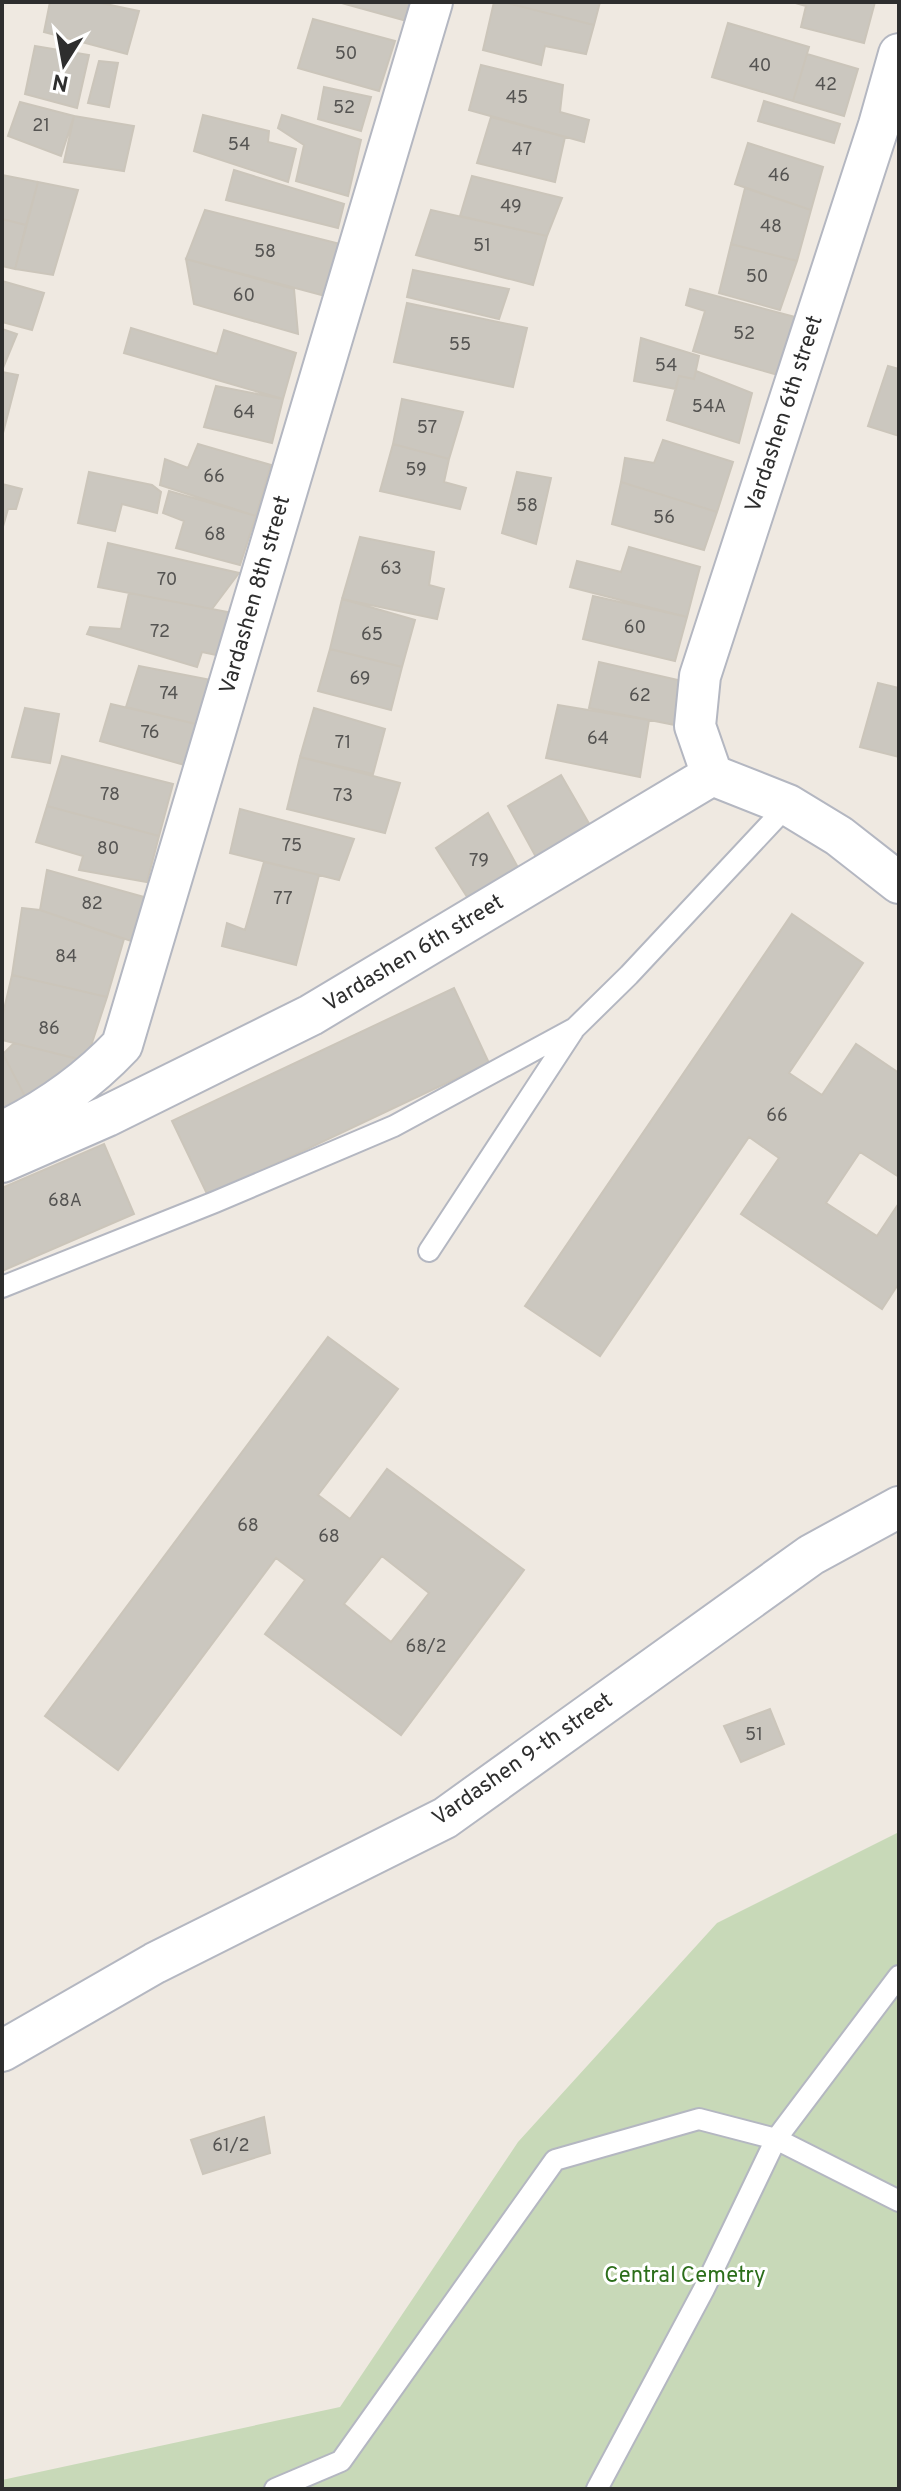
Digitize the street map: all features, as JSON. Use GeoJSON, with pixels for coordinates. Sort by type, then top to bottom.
{"type":"FeatureCollection","features":[{"type":"Feature","properties":{"kind":"street","name":"Vardashen 8th street"},"geometry":{"type":"LineString","coordinates":[[2,1132],[95,1073],[122,1045],[432,2]]}},
{"type":"Feature","properties":{"kind":"street","name":"Vardashen 6th street"},"geometry":{"type":"LineString","coordinates":[[2,1162],[107,1116],[311,1015],[712,775],[695,726],[700,676],[879,125],[899,54]]}},
{"type":"Feature","properties":{"kind":"street"},"geometry":{"type":"LineString","coordinates":[[712,775],[788,805],[839,836],[899,883]]}},
{"type":"Feature","properties":{"kind":"street","name":"Vardashen 9-th street"},"geometry":{"type":"LineString","coordinates":[[2,2051],[155,1963],[445,1818],[811,1555],[899,1507]]}},
{"type":"Feature","properties":{"kind":"lane"},"geometry":{"type":"LineString","coordinates":[[429,1251],[575,1028],[629,975],[788,805]]}},
{"type":"Feature","properties":{"kind":"lane"},"geometry":{"type":"LineString","coordinates":[[2,1287],[394,1126],[575,1028]]}},
{"type":"Feature","properties":{"kind":"lane"},"geometry":{"type":"LineString","coordinates":[[597,2489],[704,2289],[776,2139],[899,1976]]}},
{"type":"Feature","properties":{"kind":"lane"},"geometry":{"type":"LineString","coordinates":[[275,2489],[341,2461],[555,2160],[699,2119],[776,2139],[899,2201]]}},
{"type":"Feature","properties":{"kind":"green space","name":"Central Cemetry"},"geometry":{"type":"Polygon","coordinates":[[[899,1832],[899,2489],[2,2489],[2,2480],[340,2407],[518,2142],[717,1923],[899,1832]]]}},
{"type":"Feature","properties":{"kind":"building"},"geometry":{"type":"Polygon","coordinates":[[[50,2],[96,2],[139,11],[127,54],[44,32],[50,2]]]}},
{"type":"Feature","properties":{"kind":"building"},"geometry":{"type":"Polygon","coordinates":[[[338,2],[421,2],[414,23],[338,2]]]}},
{"type":"Feature","properties":{"kind":"building"},"geometry":{"type":"Polygon","coordinates":[[[494,2],[594,25],[586,54],[545,46],[541,65],[483,50],[494,2]]]}},
{"type":"Feature","properties":{"kind":"building"},"geometry":{"type":"Polygon","coordinates":[[[503,2],[600,2],[594,25],[503,2]]]}},
{"type":"Feature","properties":{"kind":"building"},"geometry":{"type":"Polygon","coordinates":[[[792,2],[875,2],[864,43],[801,27],[806,6],[792,2]]]}},
{"type":"Feature","properties":{"kind":"building"},"geometry":{"type":"Polygon","coordinates":[[[313,19],[395,41],[379,91],[298,68],[313,19]]]}},
{"type":"Feature","properties":{"kind":"building"},"geometry":{"type":"Polygon","coordinates":[[[728,23],[809,47],[793,101],[712,77],[728,23]]]}},
{"type":"Feature","properties":{"kind":"building"},"geometry":{"type":"Polygon","coordinates":[[[35,46],[89,55],[77,108],[25,94],[35,46]]]}},
{"type":"Feature","properties":{"kind":"building"},"geometry":{"type":"Polygon","coordinates":[[[807,54],[858,69],[844,116],[793,101],[807,54]]]}},
{"type":"Feature","properties":{"kind":"building"},"geometry":{"type":"Polygon","coordinates":[[[99,61],[118,63],[109,107],[88,103],[99,61]]]}},
{"type":"Feature","properties":{"kind":"building"},"geometry":{"type":"Polygon","coordinates":[[[481,65],[563,85],[560,112],[589,120],[584,142],[469,110],[481,65]]]}},
{"type":"Feature","properties":{"kind":"building"},"geometry":{"type":"Polygon","coordinates":[[[324,87],[371,97],[361,131],[318,119],[324,87]]]}},
{"type":"Feature","properties":{"kind":"building"},"geometry":{"type":"Polygon","coordinates":[[[764,101],[840,124],[834,143],[758,121],[764,101]]]}},
{"type":"Feature","properties":{"kind":"building"},"geometry":{"type":"Polygon","coordinates":[[[20,102],[74,116],[61,156],[8,136],[20,102]]]}},
{"type":"Feature","properties":{"kind":"building"},"geometry":{"type":"Polygon","coordinates":[[[203,115],[269,131],[268,142],[296,149],[288,182],[194,151],[203,115]]]}},
{"type":"Feature","properties":{"kind":"building"},"geometry":{"type":"Polygon","coordinates":[[[282,115],[361,140],[348,196],[296,181],[304,145],[278,128],[282,115]]]}},
{"type":"Feature","properties":{"kind":"building"},"geometry":{"type":"Polygon","coordinates":[[[74,116],[134,126],[124,171],[64,162],[74,116]]]}},
{"type":"Feature","properties":{"kind":"building"},"geometry":{"type":"Polygon","coordinates":[[[491,117],[565,137],[555,182],[477,163],[491,117]]]}},
{"type":"Feature","properties":{"kind":"building"},"geometry":{"type":"Polygon","coordinates":[[[748,143],[823,167],[811,210],[735,184],[748,143]]]}},
{"type":"Feature","properties":{"kind":"building"},"geometry":{"type":"Polygon","coordinates":[[[234,170],[344,204],[338,228],[226,200],[234,170]]]}},
{"type":"Feature","properties":{"kind":"building"},"geometry":{"type":"Polygon","coordinates":[[[2,175],[38,182],[26,225],[2,219],[2,175]]]}},
{"type":"Feature","properties":{"kind":"building"},"geometry":{"type":"Polygon","coordinates":[[[472,176],[562,198],[547,236],[460,216],[472,176]]]}},
{"type":"Feature","properties":{"kind":"building"},"geometry":{"type":"Polygon","coordinates":[[[38,182],[78,190],[53,275],[15,269],[38,182]]]}},
{"type":"Feature","properties":{"kind":"building"},"geometry":{"type":"Polygon","coordinates":[[[745,188],[811,210],[797,261],[731,244],[745,188]]]}},
{"type":"Feature","properties":{"kind":"building"},"geometry":{"type":"Polygon","coordinates":[[[205,210],[344,245],[329,297],[186,259],[205,210]]]}},
{"type":"Feature","properties":{"kind":"building"},"geometry":{"type":"Polygon","coordinates":[[[431,210],[547,236],[533,285],[416,255],[431,210]]]}},
{"type":"Feature","properties":{"kind":"building"},"geometry":{"type":"Polygon","coordinates":[[[2,219],[26,225],[15,269],[2,266],[2,219]]]}},
{"type":"Feature","properties":{"kind":"building"},"geometry":{"type":"Polygon","coordinates":[[[731,244],[797,261],[780,310],[719,293],[731,244]]]}},
{"type":"Feature","properties":{"kind":"building"},"geometry":{"type":"Polygon","coordinates":[[[186,259],[294,289],[298,334],[194,304],[186,259]]]}},
{"type":"Feature","properties":{"kind":"building"},"geometry":{"type":"Polygon","coordinates":[[[413,270],[509,289],[499,319],[407,297],[413,270]]]}},
{"type":"Feature","properties":{"kind":"building"},"geometry":{"type":"Polygon","coordinates":[[[2,281],[44,293],[32,330],[2,322],[2,281]]]}},
{"type":"Feature","properties":{"kind":"building"},"geometry":{"type":"Polygon","coordinates":[[[690,289],[795,317],[778,375],[693,351],[705,311],[686,305],[690,289]]]}},
{"type":"Feature","properties":{"kind":"building"},"geometry":{"type":"Polygon","coordinates":[[[407,303],[527,328],[513,387],[394,362],[407,303]]]}},
{"type":"Feature","properties":{"kind":"building"},"geometry":{"type":"Polygon","coordinates":[[[131,328],[217,354],[224,330],[296,353],[283,399],[124,353],[131,328]]]}},
{"type":"Feature","properties":{"kind":"building"},"geometry":{"type":"Polygon","coordinates":[[[2,329],[17,334],[3,368],[2,367],[2,329]]]}},
{"type":"Feature","properties":{"kind":"building"},"geometry":{"type":"Polygon","coordinates":[[[641,338],[699,356],[694,379],[679,376],[676,389],[634,381],[641,338]]]}},
{"type":"Feature","properties":{"kind":"building"},"geometry":{"type":"Polygon","coordinates":[[[888,366],[899,369],[899,436],[868,426],[888,366]]]}},
{"type":"Feature","properties":{"kind":"building"},"geometry":{"type":"Polygon","coordinates":[[[696,371],[752,393],[739,443],[667,420],[679,376],[694,379],[696,371]]]}},
{"type":"Feature","properties":{"kind":"building"},"geometry":{"type":"Polygon","coordinates":[[[2,372],[18,375],[3,433],[2,432],[2,372]]]}},
{"type":"Feature","properties":{"kind":"building"},"geometry":{"type":"Polygon","coordinates":[[[216,386],[283,399],[272,443],[204,427],[216,386]]]}},
{"type":"Feature","properties":{"kind":"building"},"geometry":{"type":"Polygon","coordinates":[[[402,399],[463,412],[449,459],[393,444],[402,399]]]}},
{"type":"Feature","properties":{"kind":"building"},"geometry":{"type":"Polygon","coordinates":[[[663,440],[733,462],[717,512],[621,482],[625,458],[654,463],[663,440]]]}},
{"type":"Feature","properties":{"kind":"building"},"geometry":{"type":"Polygon","coordinates":[[[198,444],[271,465],[256,516],[160,485],[165,459],[188,468],[198,444]]]}},
{"type":"Feature","properties":{"kind":"building"},"geometry":{"type":"Polygon","coordinates":[[[393,444],[449,459],[444,482],[466,488],[460,509],[380,491],[393,444]]]}},
{"type":"Feature","properties":{"kind":"building"},"geometry":{"type":"Polygon","coordinates":[[[89,472],[152,485],[161,492],[157,513],[122,504],[115,531],[78,523],[89,472]]]}},
{"type":"Feature","properties":{"kind":"building"},"geometry":{"type":"Polygon","coordinates":[[[517,472],[551,478],[536,544],[502,533],[517,472]]]}},
{"type":"Feature","properties":{"kind":"building"},"geometry":{"type":"Polygon","coordinates":[[[621,482],[717,512],[704,550],[612,524],[621,482]]]}},
{"type":"Feature","properties":{"kind":"building"},"geometry":{"type":"Polygon","coordinates":[[[2,484],[22,489],[16,509],[8,509],[2,530],[2,484]]]}},
{"type":"Feature","properties":{"kind":"building"},"geometry":{"type":"Polygon","coordinates":[[[169,491],[256,516],[240,565],[176,548],[184,521],[163,513],[169,491]]]}},
{"type":"Feature","properties":{"kind":"building"},"geometry":{"type":"Polygon","coordinates":[[[360,537],[434,552],[429,585],[444,589],[437,619],[342,599],[360,537]]]}},
{"type":"Feature","properties":{"kind":"building"},"geometry":{"type":"Polygon","coordinates":[[[108,543],[239,573],[212,609],[98,587],[108,543]]]}},
{"type":"Feature","properties":{"kind":"building"},"geometry":{"type":"Polygon","coordinates":[[[629,547],[700,567],[687,617],[570,587],[577,561],[621,572],[629,547]]]}},
{"type":"Feature","properties":{"kind":"building"},"geometry":{"type":"Polygon","coordinates":[[[129,593],[238,614],[226,657],[202,652],[197,667],[87,634],[90,627],[121,629],[129,593]]]}},
{"type":"Feature","properties":{"kind":"building"},"geometry":{"type":"Polygon","coordinates":[[[593,596],[687,617],[675,661],[583,639],[593,596]]]}},
{"type":"Feature","properties":{"kind":"building"},"geometry":{"type":"Polygon","coordinates":[[[342,599],[415,620],[402,667],[330,649],[342,599]]]}},
{"type":"Feature","properties":{"kind":"building"},"geometry":{"type":"Polygon","coordinates":[[[330,649],[402,667],[391,710],[318,691],[330,649]]]}},
{"type":"Feature","properties":{"kind":"building"},"geometry":{"type":"Polygon","coordinates":[[[599,662],[691,683],[680,726],[589,708],[599,662]]]}},
{"type":"Feature","properties":{"kind":"building"},"geometry":{"type":"Polygon","coordinates":[[[139,666],[211,680],[200,725],[126,707],[139,666]]]}},
{"type":"Feature","properties":{"kind":"building"},"geometry":{"type":"Polygon","coordinates":[[[878,683],[899,688],[899,757],[860,747],[878,683]]]}},
{"type":"Feature","properties":{"kind":"building"},"geometry":{"type":"Polygon","coordinates":[[[111,704],[200,725],[188,766],[100,741],[111,704]]]}},
{"type":"Feature","properties":{"kind":"building"},"geometry":{"type":"Polygon","coordinates":[[[558,705],[649,720],[640,777],[546,758],[558,705]]]}},
{"type":"Feature","properties":{"kind":"building"},"geometry":{"type":"Polygon","coordinates":[[[25,708],[59,714],[50,763],[12,757],[25,708]]]}},
{"type":"Feature","properties":{"kind":"building"},"geometry":{"type":"Polygon","coordinates":[[[314,708],[385,729],[373,774],[300,757],[314,708]]]}},
{"type":"Feature","properties":{"kind":"building"},"geometry":{"type":"Polygon","coordinates":[[[62,756],[173,784],[159,836],[47,806],[62,756]]]}},
{"type":"Feature","properties":{"kind":"building"},"geometry":{"type":"Polygon","coordinates":[[[300,757],[400,783],[385,833],[287,809],[300,757]]]}},
{"type":"Feature","properties":{"kind":"building"},"geometry":{"type":"Polygon","coordinates":[[[561,775],[598,839],[542,868],[508,806],[561,775]]]}},
{"type":"Feature","properties":{"kind":"building"},"geometry":{"type":"Polygon","coordinates":[[[47,806],[159,836],[147,882],[79,870],[83,856],[36,842],[47,806]]]}},
{"type":"Feature","properties":{"kind":"building"},"geometry":{"type":"Polygon","coordinates":[[[240,809],[354,839],[339,880],[230,853],[240,809]]]}},
{"type":"Feature","properties":{"kind":"building"},"geometry":{"type":"Polygon","coordinates":[[[488,813],[521,873],[469,900],[436,848],[488,813]]]}},
{"type":"Feature","properties":{"kind":"building"},"geometry":{"type":"Polygon","coordinates":[[[264,862],[319,875],[296,965],[222,946],[227,923],[245,930],[264,862]]]}},
{"type":"Feature","properties":{"kind":"building"},"geometry":{"type":"Polygon","coordinates":[[[47,870],[144,897],[134,942],[40,910],[47,870]]]}},
{"type":"Feature","properties":{"kind":"building"},"geometry":{"type":"Polygon","coordinates":[[[22,908],[40,910],[124,939],[107,997],[12,975],[22,908]]]}},
{"type":"Feature","properties":{"kind":"building"},"geometry":{"type":"Polygon","coordinates":[[[792,914],[863,963],[789,1073],[822,1095],[856,1044],[899,1073],[899,1177],[860,1152],[826,1203],[877,1236],[899,1203],[899,1283],[882,1309],[741,1214],[779,1158],[749,1137],[600,1356],[525,1306],[792,914]]]}},
{"type":"Feature","properties":{"kind":"building"},"geometry":{"type":"Polygon","coordinates":[[[12,975],[107,997],[86,1061],[2,1040],[2,1018],[12,975]]]}},
{"type":"Feature","properties":{"kind":"building"},"geometry":{"type":"Polygon","coordinates":[[[454,988],[489,1063],[208,1196],[172,1121],[454,988]]]}},
{"type":"Feature","properties":{"kind":"building"},"geometry":{"type":"Polygon","coordinates":[[[14,1043],[86,1061],[27,1100],[3,1054],[14,1043]]]}},
{"type":"Feature","properties":{"kind":"building"},"geometry":{"type":"Polygon","coordinates":[[[2,1052],[27,1100],[2,1113],[2,1052]]]}},
{"type":"Feature","properties":{"kind":"building"},"geometry":{"type":"Polygon","coordinates":[[[104,1144],[134,1214],[2,1271],[2,1188],[104,1144]]]}},
{"type":"Feature","properties":{"kind":"building"},"geometry":{"type":"Polygon","coordinates":[[[328,1337],[398,1389],[318,1495],[350,1519],[387,1469],[524,1570],[401,1735],[265,1634],[305,1580],[276,1558],[118,1770],[45,1716],[328,1337]],[[382,1556],[344,1604],[391,1642],[429,1593],[382,1556]]]}},
{"type":"Feature","properties":{"kind":"building"},"geometry":{"type":"Polygon","coordinates":[[[770,1709],[784,1744],[741,1762],[724,1726],[770,1709]]]}},
{"type":"Feature","properties":{"kind":"building"},"geometry":{"type":"Polygon","coordinates":[[[264,2117],[270,2153],[203,2174],[191,2140],[264,2117]]]}}]}
